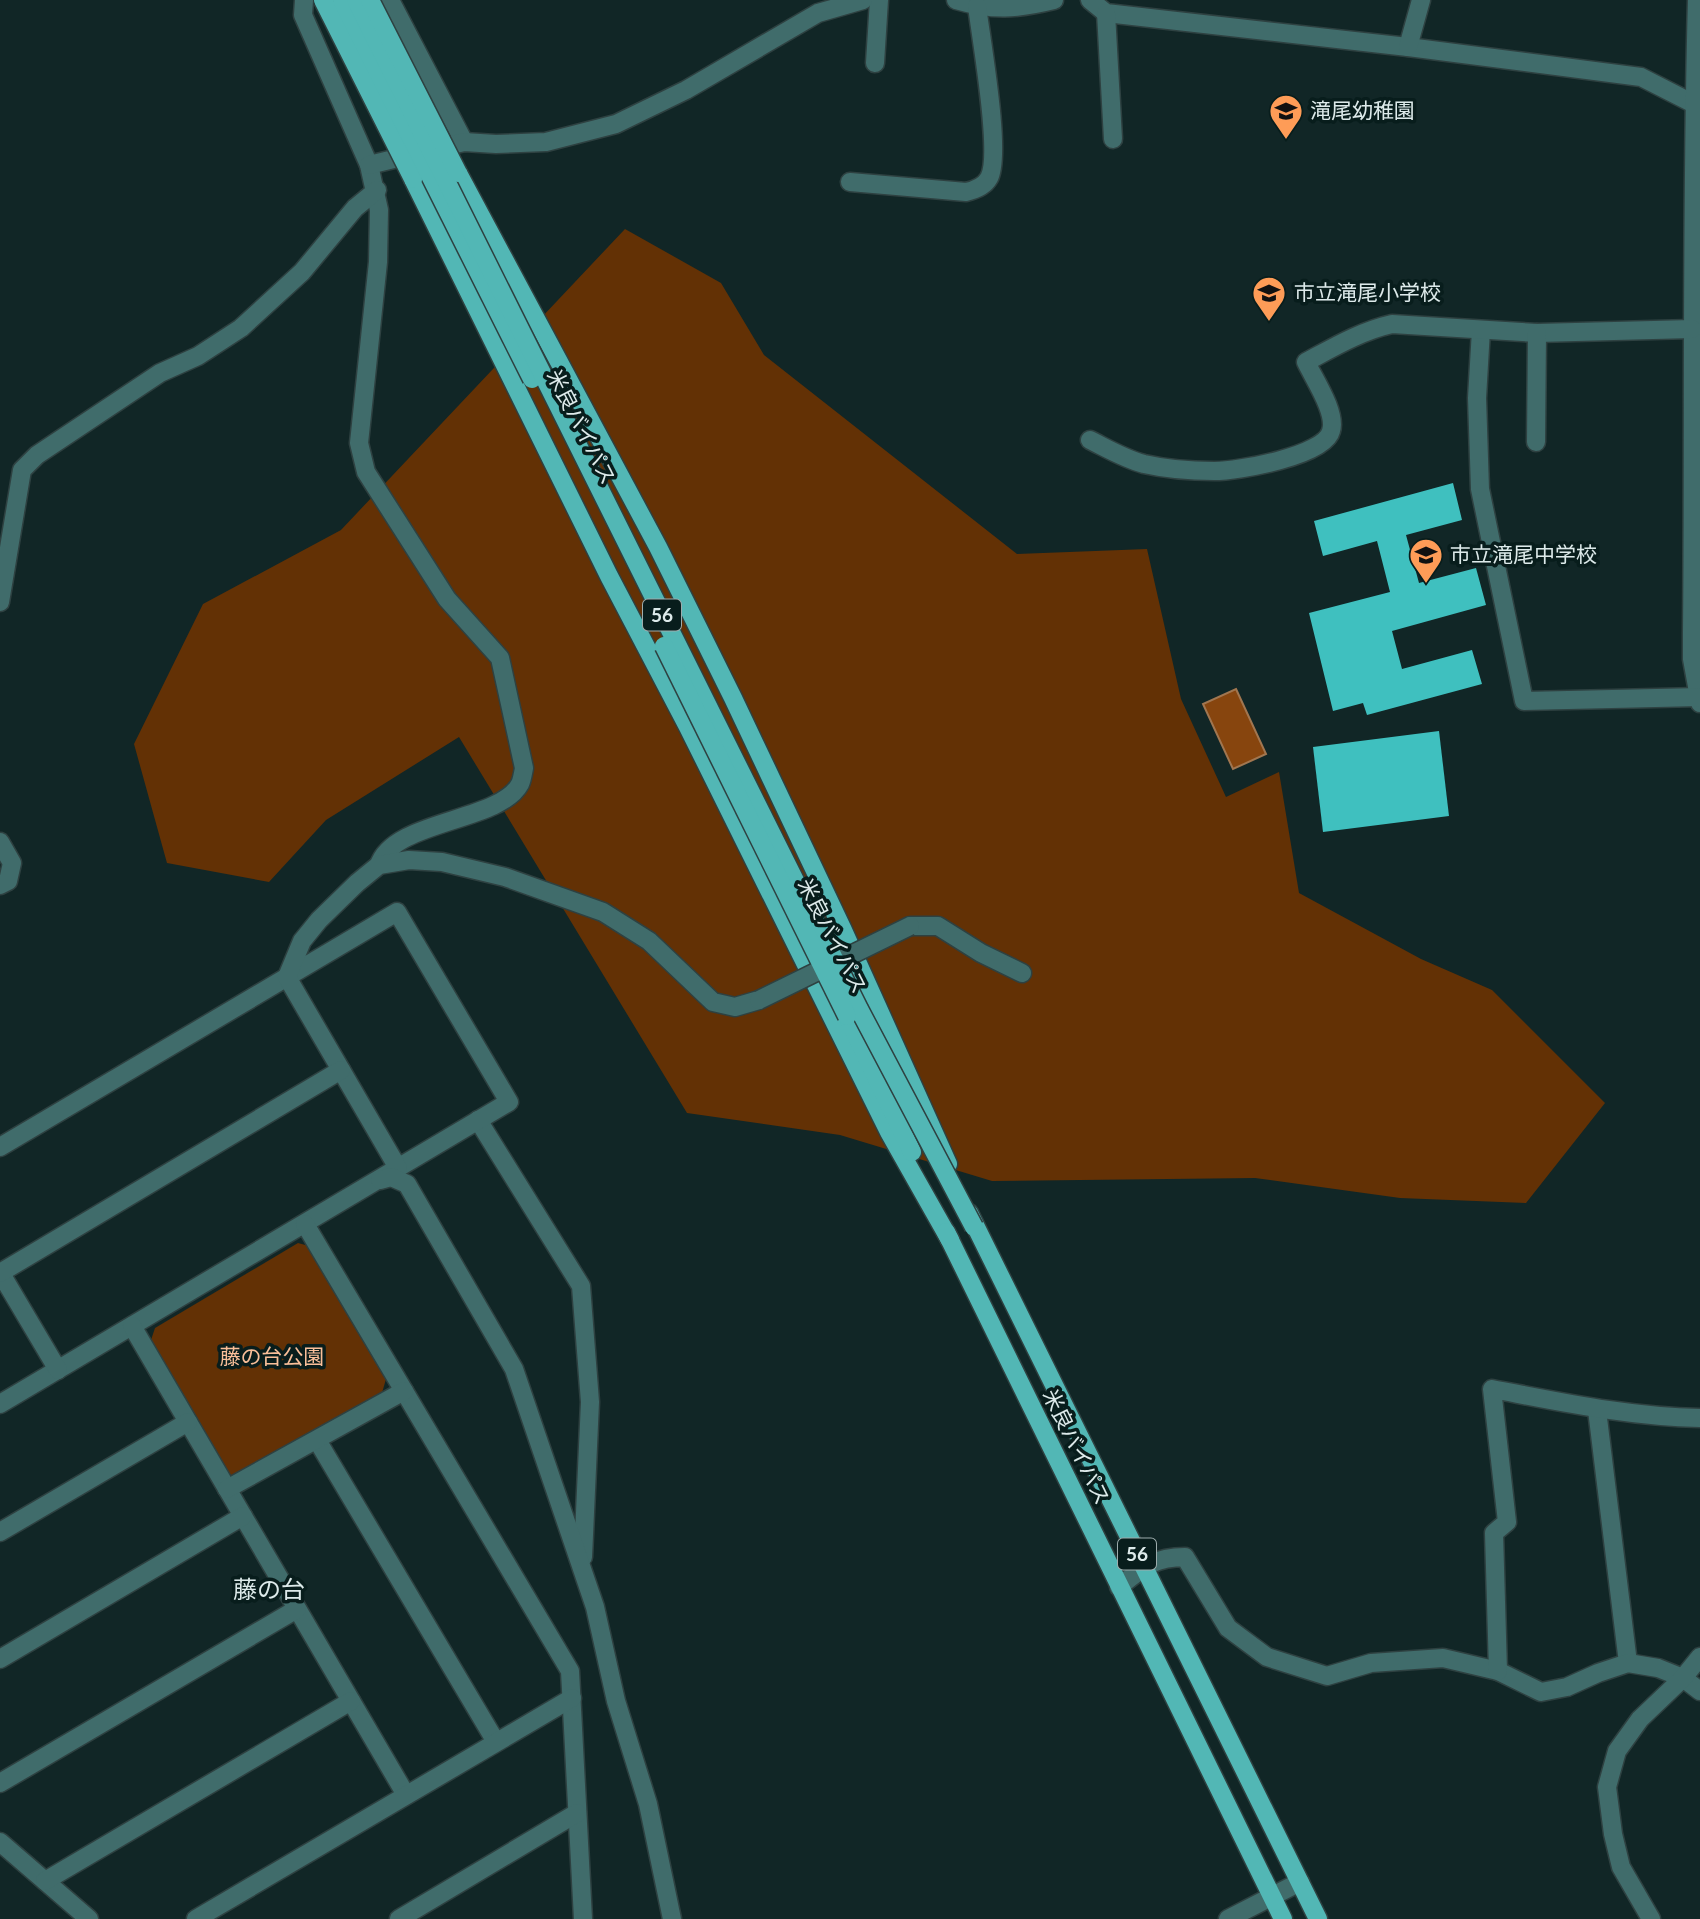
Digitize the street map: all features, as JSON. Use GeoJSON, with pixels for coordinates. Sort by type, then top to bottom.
{"type":"FeatureCollection","features":[{"type":"Feature","properties":{"kind":"main road"},"geometry":{"type":"LineString","coordinates":[[323,0],[877,1107],[950,1240]]}},
{"type":"Feature","properties":{"kind":"main road","name":"米良バイパス"},"geometry":{"type":"LineString","coordinates":[[342,0],[619,552],[901,1126],[950,1240],[1272,1896]]}},
{"type":"Feature","properties":{"kind":"main road","name":"米良バイパス"},"geometry":{"type":"LineString","coordinates":[[356,0],[859,1009],[974,1227],[1300,1882]]}},
{"type":"Feature","properties":{"kind":"main road"},"geometry":{"type":"LineString","coordinates":[[370,0],[458,173],[658,547],[733,698],[854,954],[937,1137],[974,1227]]}},
{"type":"Feature","properties":{"kind":"main road","name":"56"},"geometry":{"type":"LineString","coordinates":[[1300,1882],[1318,1919]]}},
{"type":"Feature","properties":{"kind":"main road","name":"56"},"geometry":{"type":"LineString","coordinates":[[1272,1896],[1283,1919]]}},
{"type":"Feature","properties":{"kind":"street"},"geometry":{"type":"LineString","coordinates":[[304,0],[303,15],[369,165],[377,190],[378,262],[359,443],[366,472],[447,599],[500,657],[524,768],[519,785],[499,803],[408,836],[382,854],[379,865]]}},
{"type":"Feature","properties":{"kind":"street"},"geometry":{"type":"LineString","coordinates":[[390,0],[464,142]]}},
{"type":"Feature","properties":{"kind":"street"},"geometry":{"type":"LineString","coordinates":[[369,165],[464,142],[546,142],[616,124],[686,90],[818,13],[863,0]]}},
{"type":"Feature","properties":{"kind":"street"},"geometry":{"type":"LineString","coordinates":[[875,63],[879,0]]}},
{"type":"Feature","properties":{"kind":"street"},"geometry":{"type":"LineString","coordinates":[[956,0],[1000,9],[1054,0]]}},
{"type":"Feature","properties":{"kind":"street"},"geometry":{"type":"LineString","coordinates":[[1090,0],[1106,13],[1408,47],[1641,78],[1697,104]]}},
{"type":"Feature","properties":{"kind":"street"},"geometry":{"type":"LineString","coordinates":[[1408,47],[1421,0]]}},
{"type":"Feature","properties":{"kind":"street"},"geometry":{"type":"LineString","coordinates":[[1481,330],[1477,398],[1480,489],[1524,701],[1699,699],[1692,659],[1692,329],[1697,0]]}},
{"type":"Feature","properties":{"kind":"street"},"geometry":{"type":"LineString","coordinates":[[850,182],[966,191],[975,190],[990,177],[994,138],[977,6]]}},
{"type":"Feature","properties":{"kind":"street"},"geometry":{"type":"LineString","coordinates":[[1106,13],[1112,139]]}},
{"type":"Feature","properties":{"kind":"street"},"geometry":{"type":"LineString","coordinates":[[0,602],[22,470],[37,455],[160,373],[198,356],[242,328],[302,272],[355,208],[377,190]]}},
{"type":"Feature","properties":{"kind":"street"},"geometry":{"type":"LineString","coordinates":[[1090,440],[1118,455],[1176,469],[1216,471],[1295,456],[1321,446],[1331,434],[1333,419],[1306,362],[1354,337],[1392,324],[1537,333],[1692,329]]}},
{"type":"Feature","properties":{"kind":"street"},"geometry":{"type":"LineString","coordinates":[[1536,442],[1537,333]]}},
{"type":"Feature","properties":{"kind":"street"},"geometry":{"type":"LineString","coordinates":[[0,842],[12,863],[8,881],[0,885]]}},
{"type":"Feature","properties":{"kind":"street"},"geometry":{"type":"LineString","coordinates":[[287,977],[302,941],[329,910],[379,865],[409,860],[442,862],[505,877],[603,912],[649,941],[713,1002],[736,1007],[759,1000],[910,926],[939,926],[981,953],[1022,973]]}},
{"type":"Feature","properties":{"kind":"street"},"geometry":{"type":"LineString","coordinates":[[0,1147],[397,912],[509,1102],[0,1404]]}},
{"type":"Feature","properties":{"kind":"street"},"geometry":{"type":"LineString","coordinates":[[287,977],[398,1168]]}},
{"type":"Feature","properties":{"kind":"street"},"geometry":{"type":"LineString","coordinates":[[58,1370],[0,1273],[341,1070]]}},
{"type":"Feature","properties":{"kind":"street"},"geometry":{"type":"LineString","coordinates":[[478,1120],[581,1286],[590,1402],[582,1567]]}},
{"type":"Feature","properties":{"kind":"street"},"geometry":{"type":"LineString","coordinates":[[371,1184],[391,1177],[407,1184],[514,1369],[595,1607],[616,1701],[648,1804],[672,1919]]}},
{"type":"Feature","properties":{"kind":"street"},"geometry":{"type":"LineString","coordinates":[[305,1224],[570,1671],[583,1919]]}},
{"type":"Feature","properties":{"kind":"street"},"geometry":{"type":"LineString","coordinates":[[132,1326],[406,1795]]}},
{"type":"Feature","properties":{"kind":"street"},"geometry":{"type":"LineString","coordinates":[[1498,1671],[1494,1533],[1507,1522],[1492,1389],[1597,1410],[1700,1418]]}},
{"type":"Feature","properties":{"kind":"street"},"geometry":{"type":"LineString","coordinates":[[227,1489],[404,1391]]}},
{"type":"Feature","properties":{"kind":"street"},"geometry":{"type":"LineString","coordinates":[[1597,1410],[1628,1663]]}},
{"type":"Feature","properties":{"kind":"street"},"geometry":{"type":"LineString","coordinates":[[0,1532],[188,1422]]}},
{"type":"Feature","properties":{"kind":"street"},"geometry":{"type":"LineString","coordinates":[[317,1440],[496,1742]]}},
{"type":"Feature","properties":{"kind":"street"},"geometry":{"type":"LineString","coordinates":[[0,1659],[243,1516]]}},
{"type":"Feature","properties":{"kind":"street"},"geometry":{"type":"LineString","coordinates":[[1119,1587],[1143,1567],[1164,1557],[1185,1557],[1228,1628],[1267,1657],[1327,1676],[1371,1663],[1443,1658],[1498,1671],[1541,1692],[1567,1687],[1598,1672],[1628,1663],[1658,1668],[1683,1678],[1700,1691]]}},
{"type":"Feature","properties":{"kind":"street"},"geometry":{"type":"LineString","coordinates":[[0,1783],[297,1609]]}},
{"type":"Feature","properties":{"kind":"street"},"geometry":{"type":"LineString","coordinates":[[1651,1919],[1621,1867],[1613,1834],[1607,1787],[1617,1751],[1640,1719],[1683,1678],[1700,1657]]}},
{"type":"Feature","properties":{"kind":"street"},"geometry":{"type":"LineString","coordinates":[[196,1919],[572,1698]]}},
{"type":"Feature","properties":{"kind":"street"},"geometry":{"type":"LineString","coordinates":[[45,1881],[351,1702]]}},
{"type":"Feature","properties":{"kind":"street"},"geometry":{"type":"LineString","coordinates":[[399,1919],[577,1813]]}},
{"type":"Feature","properties":{"kind":"street"},"geometry":{"type":"LineString","coordinates":[[0,1842],[89,1919]]}},
{"type":"Feature","properties":{"kind":"street"},"geometry":{"type":"LineString","coordinates":[[1228,1919],[1300,1882]]}},
{"type":"Feature","properties":{"kind":"green space"},"geometry":{"type":"Polygon","coordinates":[[[625,229],[721,283],[764,355],[1017,554],[1147,549],[1181,699],[1226,797],[1279,772],[1299,893],[1421,959],[1492,990],[1605,1103],[1526,1203],[1400,1198],[1255,1178],[992,1181],[840,1135],[687,1113],[459,737],[326,820],[269,882],[167,863],[134,744],[203,604],[341,530],[625,229]]]}},
{"type":"Feature","properties":{"kind":"green space","name":"藤の台公園"},"geometry":{"type":"Polygon","coordinates":[[[298,1243],[309,1246],[386,1379],[382,1393],[232,1479],[151,1340],[155,1328],[298,1243]]]}},
{"type":"Feature","properties":{"kind":"shaded area"},"geometry":{"type":"Polygon","coordinates":[[[1236,689],[1266,754],[1233,769],[1203,704],[1236,689]]]}},
{"type":"Feature","properties":{"kind":"building"},"geometry":{"type":"Polygon","coordinates":[[[1453,483],[1462,520],[1406,535],[1419,583],[1476,568],[1486,605],[1392,631],[1402,669],[1472,650],[1482,684],[1367,715],[1363,703],[1333,711],[1309,613],[1390,592],[1377,541],[1323,556],[1314,521],[1453,483]]]}},
{"type":"Feature","properties":{"kind":"building"},"geometry":{"type":"Polygon","coordinates":[[[1439,731],[1449,816],[1323,832],[1313,747],[1439,731]]]}},
{"type":"Feature","properties":{"kind":"place","name":"滝尾幼稚園"},"geometry":{"type":"Point","coordinates":[1286,141]}},
{"type":"Feature","properties":{"kind":"place","name":"市立滝尾小学校"},"geometry":{"type":"Point","coordinates":[1269,323]}},
{"type":"Feature","properties":{"kind":"place","name":"市立滝尾中学校"},"geometry":{"type":"Point","coordinates":[1426,585]}},
{"type":"Feature","properties":{"kind":"district","name":"藤の台"},"geometry":{"type":"Point","coordinates":[269,1590]}}]}
